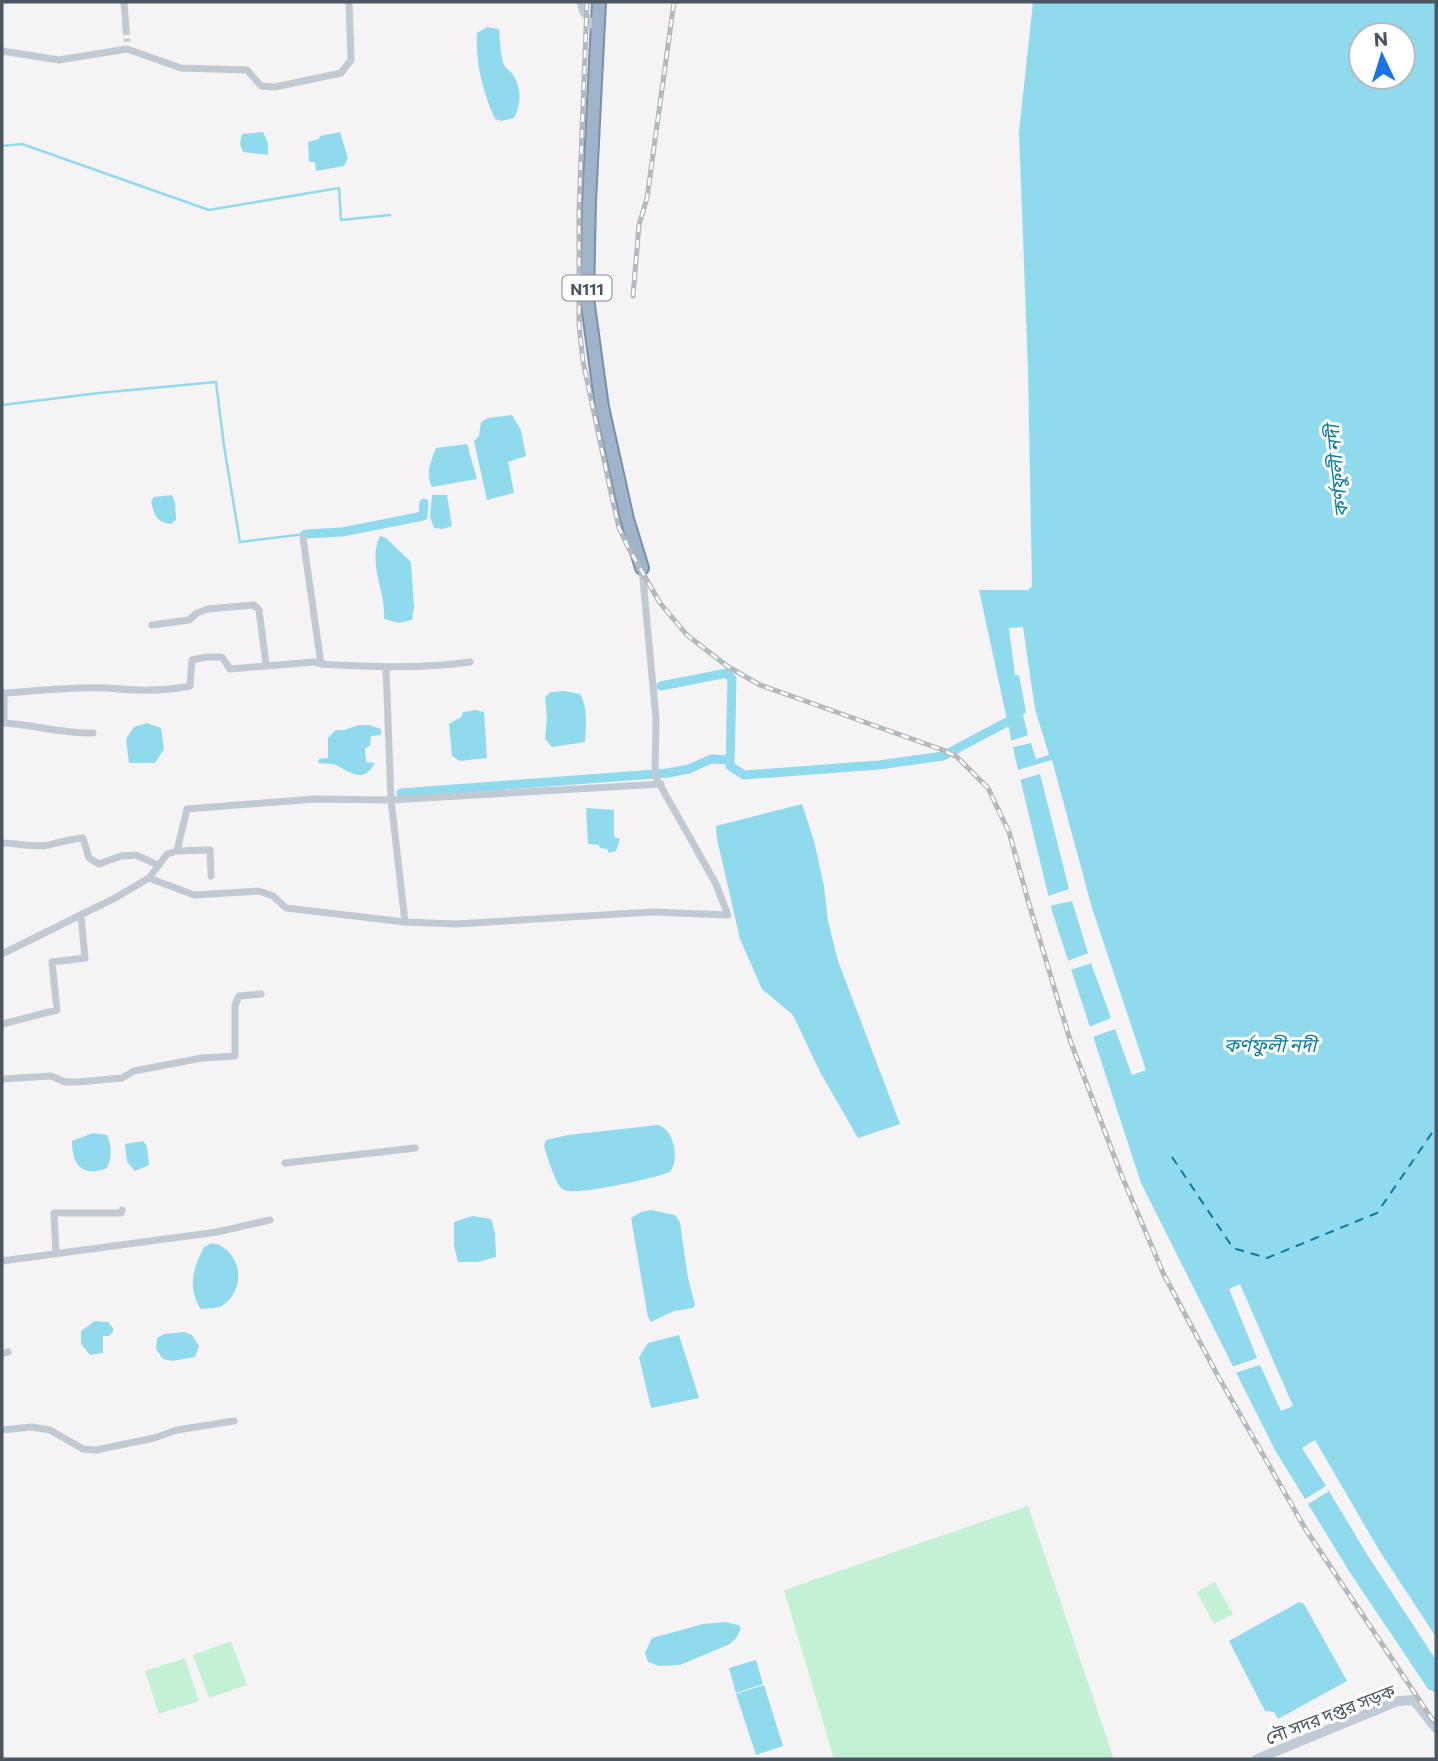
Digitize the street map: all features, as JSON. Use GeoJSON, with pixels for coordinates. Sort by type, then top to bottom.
{"type":"FeatureCollection","features":[{"type":"Feature","properties":{"kind":"highway","name":"N111"},"geometry":{"type":"LineString","coordinates":[[599,2],[587,298],[605,420],[627,519],[642,568]]}},
{"type":"Feature","properties":{"kind":"main road","name":"নৌ সদর দপ্তর সড়ক"},"geometry":{"type":"LineString","coordinates":[[1257,1759],[1398,1701],[1414,1700],[1436,1728]]}},
{"type":"Feature","properties":{"kind":"street"},"geometry":{"type":"LineString","coordinates":[[124,2],[126,27]]}},
{"type":"Feature","properties":{"kind":"street"},"geometry":{"type":"LineString","coordinates":[[2,51],[59,60],[127,46],[181,68],[247,71],[261,86],[275,87],[341,73],[351,60],[349,2]]}},
{"type":"Feature","properties":{"kind":"street"},"geometry":{"type":"LineString","coordinates":[[580,2],[583,12],[597,31]]}},
{"type":"Feature","properties":{"kind":"street"},"geometry":{"type":"LineString","coordinates":[[303,538],[321,664]]}},
{"type":"Feature","properties":{"kind":"street"},"geometry":{"type":"LineString","coordinates":[[149,878],[194,895],[259,891],[273,895],[286,908],[405,922],[491,923],[652,912],[728,915],[716,884],[655,773],[656,719],[642,568]]}},
{"type":"Feature","properties":{"kind":"street"},"geometry":{"type":"LineString","coordinates":[[152,625],[189,620],[197,612],[208,609],[254,605],[259,610],[266,664]]}},
{"type":"Feature","properties":{"kind":"street"},"geometry":{"type":"LineString","coordinates":[[93,733],[56,732],[30,725],[3,723],[4,692],[108,688],[126,692],[180,688],[190,686],[192,660],[206,657],[222,657],[228,669],[314,662],[386,668],[470,662]]}},
{"type":"Feature","properties":{"kind":"street"},"geometry":{"type":"LineString","coordinates":[[386,668],[391,800],[405,922]]}},
{"type":"Feature","properties":{"kind":"street"},"geometry":{"type":"LineString","coordinates":[[177,851],[187,809],[315,799],[391,800],[661,785]]}},
{"type":"Feature","properties":{"kind":"street"},"geometry":{"type":"LineString","coordinates":[[2,843],[36,846],[83,838],[89,858],[100,864],[121,856],[136,855],[158,865]]}},
{"type":"Feature","properties":{"kind":"street"},"geometry":{"type":"LineString","coordinates":[[2,954],[81,916],[149,878],[167,854],[210,850],[211,876]]}},
{"type":"Feature","properties":{"kind":"street"},"geometry":{"type":"LineString","coordinates":[[2,1024],[57,1010],[52,962],[85,958],[81,916]]}},
{"type":"Feature","properties":{"kind":"street"},"geometry":{"type":"LineString","coordinates":[[2,1079],[51,1076],[65,1082],[78,1083],[122,1078],[132,1071],[202,1058],[235,1056],[235,1005],[239,996],[261,994]]}},
{"type":"Feature","properties":{"kind":"street"},"geometry":{"type":"LineString","coordinates":[[285,1163],[415,1148]]}},
{"type":"Feature","properties":{"kind":"street"},"geometry":{"type":"LineString","coordinates":[[56,1253],[54,1213],[121,1213],[122,1210]]}},
{"type":"Feature","properties":{"kind":"street"},"geometry":{"type":"LineString","coordinates":[[2,1261],[217,1232],[270,1220]]}},
{"type":"Feature","properties":{"kind":"street"},"geometry":{"type":"LineString","coordinates":[[2,1430],[32,1427],[50,1430],[83,1449],[96,1450],[154,1438],[177,1430],[234,1421]]}},
{"type":"Feature","properties":{"kind":"green space"},"geometry":{"type":"Polygon","coordinates":[[[1028,1506],[1114,1759],[834,1759],[784,1590],[1028,1506]]]}},
{"type":"Feature","properties":{"kind":"green space"},"geometry":{"type":"Polygon","coordinates":[[[1215,1582],[1233,1614],[1214,1624],[1197,1592],[1215,1582]]]}},
{"type":"Feature","properties":{"kind":"green space"},"geometry":{"type":"Polygon","coordinates":[[[231,1641],[247,1685],[209,1698],[193,1655],[231,1641]]]}},
{"type":"Feature","properties":{"kind":"green space"},"geometry":{"type":"Polygon","coordinates":[[[185,1658],[199,1701],[159,1714],[145,1671],[185,1658]]]}},
{"type":"Feature","properties":{"kind":"water","name":"কর্ণফুলী নদী"},"geometry":{"type":"Polygon","coordinates":[[[1033,2],[1436,2],[1436,1693],[1428,1689],[1349,1571],[1275,1450],[1141,1183],[1052,911],[979,590],[1028,590],[1032,586],[1028,369],[1019,132],[1033,2]]]}},
{"type":"Feature","properties":{"kind":"water"},"geometry":{"type":"Polygon","coordinates":[[[487,27],[499,29],[503,62],[516,80],[519,91],[519,103],[514,118],[501,121],[495,119],[491,109],[479,66],[477,33],[487,27]]]}},
{"type":"Feature","properties":{"kind":"water"},"geometry":{"type":"Polygon","coordinates":[[[263,132],[268,143],[268,155],[243,152],[240,144],[242,134],[263,132]]]}},
{"type":"Feature","properties":{"kind":"water"},"geometry":{"type":"Polygon","coordinates":[[[340,132],[348,158],[344,166],[316,171],[315,162],[309,162],[308,142],[319,139],[320,136],[340,132]]]}},
{"type":"Feature","properties":{"kind":"water"},"geometry":{"type":"Polygon","coordinates":[[[512,415],[521,430],[526,456],[508,462],[514,493],[487,500],[474,441],[479,436],[481,422],[488,418],[512,415]]]}},
{"type":"Feature","properties":{"kind":"water"},"geometry":{"type":"Polygon","coordinates":[[[467,444],[477,479],[432,487],[429,472],[436,448],[467,444]]]}},
{"type":"Feature","properties":{"kind":"water"},"geometry":{"type":"Polygon","coordinates":[[[172,495],[176,520],[171,524],[156,517],[151,501],[154,497],[172,495]]]}},
{"type":"Feature","properties":{"kind":"water"},"geometry":{"type":"Polygon","coordinates":[[[432,495],[447,495],[452,526],[434,528],[430,517],[432,495]]]}},
{"type":"Feature","properties":{"kind":"water"},"geometry":{"type":"Polygon","coordinates":[[[380,536],[386,538],[411,562],[414,607],[412,620],[399,623],[384,619],[375,557],[380,536]]]}},
{"type":"Feature","properties":{"kind":"water"},"geometry":{"type":"Polygon","coordinates":[[[551,692],[580,694],[583,699],[586,717],[585,742],[552,747],[545,739],[545,697],[551,692]]]}},
{"type":"Feature","properties":{"kind":"water"},"geometry":{"type":"Polygon","coordinates":[[[463,712],[484,712],[487,758],[460,761],[452,756],[449,724],[461,717],[463,712]]]}},
{"type":"Feature","properties":{"kind":"water"},"geometry":{"type":"Polygon","coordinates":[[[147,723],[161,728],[164,749],[155,763],[129,763],[126,739],[134,727],[147,723]]]}},
{"type":"Feature","properties":{"kind":"water"},"geometry":{"type":"Polygon","coordinates":[[[359,725],[381,729],[381,735],[371,736],[370,746],[365,748],[366,762],[375,763],[371,769],[357,775],[334,764],[318,763],[319,759],[328,758],[328,738],[336,730],[359,725]]]}},
{"type":"Feature","properties":{"kind":"water"},"geometry":{"type":"Polygon","coordinates":[[[802,804],[814,841],[838,961],[900,1124],[858,1138],[820,1072],[793,1015],[762,989],[740,939],[717,839],[716,826],[802,804]]]}},
{"type":"Feature","properties":{"kind":"water"},"geometry":{"type":"Polygon","coordinates":[[[586,808],[614,810],[614,837],[620,839],[616,851],[609,853],[599,845],[588,844],[586,808]]]}},
{"type":"Feature","properties":{"kind":"water"},"geometry":{"type":"Polygon","coordinates":[[[658,1125],[668,1132],[674,1145],[675,1160],[670,1172],[584,1191],[561,1188],[544,1146],[546,1140],[568,1135],[658,1125]]]}},
{"type":"Feature","properties":{"kind":"water"},"geometry":{"type":"Polygon","coordinates":[[[93,1133],[107,1135],[110,1144],[107,1168],[99,1171],[85,1170],[74,1157],[72,1141],[93,1133]]]}},
{"type":"Feature","properties":{"kind":"water"},"geometry":{"type":"Polygon","coordinates":[[[143,1141],[147,1146],[149,1165],[135,1171],[127,1162],[125,1144],[143,1141]]]}},
{"type":"Feature","properties":{"kind":"water"},"geometry":{"type":"Polygon","coordinates":[[[651,1210],[675,1215],[680,1222],[695,1305],[651,1322],[631,1218],[651,1210]]]}},
{"type":"Feature","properties":{"kind":"water"},"geometry":{"type":"Polygon","coordinates":[[[472,1216],[491,1219],[495,1233],[496,1257],[478,1262],[458,1262],[454,1246],[454,1222],[472,1216]]]}},
{"type":"Feature","properties":{"kind":"water"},"geometry":{"type":"Polygon","coordinates":[[[212,1243],[230,1253],[238,1270],[238,1280],[231,1298],[223,1305],[201,1309],[194,1294],[193,1278],[204,1247],[212,1243]]]}},
{"type":"Feature","properties":{"kind":"water"},"geometry":{"type":"Polygon","coordinates":[[[95,1321],[108,1322],[113,1332],[109,1336],[103,1336],[103,1353],[90,1355],[81,1344],[81,1331],[95,1321]]]}},
{"type":"Feature","properties":{"kind":"water"},"geometry":{"type":"Polygon","coordinates":[[[184,1332],[192,1335],[199,1346],[195,1357],[172,1361],[163,1359],[156,1349],[157,1338],[164,1334],[184,1332]]]}},
{"type":"Feature","properties":{"kind":"water"},"geometry":{"type":"Polygon","coordinates":[[[679,1335],[699,1398],[651,1408],[639,1357],[648,1343],[679,1335]]]}},
{"type":"Feature","properties":{"kind":"water"},"geometry":{"type":"Polygon","coordinates":[[[1299,1602],[1304,1604],[1347,1681],[1278,1719],[1274,1712],[1265,1711],[1229,1641],[1299,1602]]]}},
{"type":"Feature","properties":{"kind":"water"},"geometry":{"type":"Polygon","coordinates":[[[725,1622],[741,1628],[730,1644],[680,1665],[659,1666],[648,1662],[645,1653],[652,1638],[703,1624],[725,1622]]]}},
{"type":"Feature","properties":{"kind":"water"},"geometry":{"type":"Polygon","coordinates":[[[756,1660],[763,1684],[736,1693],[729,1668],[756,1660]]]}},
{"type":"Feature","properties":{"kind":"water"},"geometry":{"type":"Polygon","coordinates":[[[764,1685],[783,1746],[756,1755],[736,1694],[764,1685]]]}},
{"type":"Feature","properties":{"kind":"pier"},"geometry":{"type":"Polygon","coordinates":[[[1023,627],[1035,709],[1049,755],[1036,759],[1031,743],[1009,748],[1008,742],[1028,735],[1019,675],[1015,675],[1009,628],[1023,627]]]}},
{"type":"Feature","properties":{"kind":"pier"},"geometry":{"type":"Polygon","coordinates":[[[1052,760],[1092,908],[1146,1070],[1132,1075],[1115,1029],[1090,1038],[1087,1028],[1111,1018],[1091,963],[1068,971],[1065,962],[1088,953],[1072,901],[1049,906],[1045,897],[1069,889],[1040,774],[1016,781],[1014,771],[1052,760]]]}},
{"type":"Feature","properties":{"kind":"pier"},"geometry":{"type":"Polygon","coordinates":[[[1240,1284],[1293,1406],[1281,1411],[1260,1365],[1232,1374],[1229,1368],[1257,1358],[1229,1289],[1240,1284]]]}},
{"type":"Feature","properties":{"kind":"pier"},"geometry":{"type":"Polygon","coordinates":[[[1315,1440],[1379,1550],[1436,1637],[1436,1660],[1329,1491],[1305,1506],[1302,1501],[1326,1486],[1302,1448],[1315,1440]]]}},
{"type":"Feature","properties":{"kind":"waterway"},"geometry":{"type":"LineString","coordinates":[[2,146],[22,144],[209,210],[339,188],[341,220],[390,215]]}},
{"type":"Feature","properties":{"kind":"waterway"},"geometry":{"type":"LineString","coordinates":[[2,405],[216,382],[240,542],[305,534]]}},
{"type":"Feature","properties":{"kind":"waterway"},"geometry":{"type":"LineString","coordinates":[[305,534],[342,532],[423,516],[424,503]]}},
{"type":"Feature","properties":{"kind":"waterway"},"geometry":{"type":"LineString","coordinates":[[661,686],[727,673],[732,679],[730,766],[744,775],[879,765],[943,756],[1007,722],[1017,720]]}},
{"type":"Feature","properties":{"kind":"waterway"},"geometry":{"type":"LineString","coordinates":[[401,793],[668,773],[689,769],[711,759],[730,760]]}},
{"type":"Feature","properties":{"kind":"ferry route"},"geometry":{"type":"LineString","coordinates":[[1172,1157],[1233,1248],[1267,1258],[1377,1213],[1436,1127]]}},
{"type":"Feature","properties":{"kind":"tunnel"},"geometry":{"type":"LineString","coordinates":[[126,28],[127,42]]}},
{"type":"Feature","properties":{"kind":"railway"},"geometry":{"type":"LineString","coordinates":[[587,2],[579,211],[579,325],[583,361],[611,493],[619,528],[628,547],[660,603],[687,635],[727,666],[760,685],[943,750],[957,757],[988,788],[1009,832],[1070,1040],[1121,1174],[1164,1275],[1306,1530],[1436,1725]]}},
{"type":"Feature","properties":{"kind":"railway"},"geometry":{"type":"LineString","coordinates":[[633,296],[639,225],[647,198],[674,2]]}}]}
